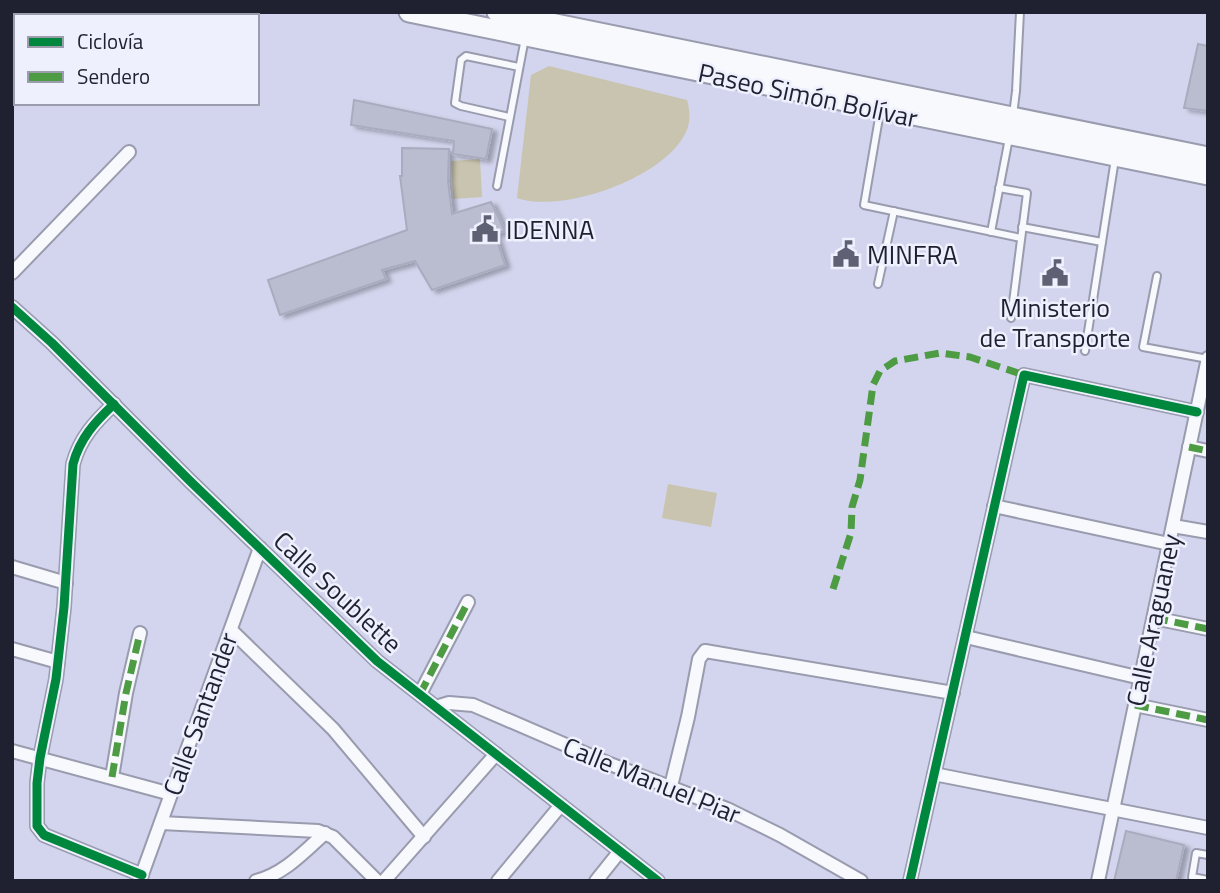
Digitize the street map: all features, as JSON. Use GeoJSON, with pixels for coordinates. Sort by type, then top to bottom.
{"type":"FeatureCollection","features":[{"type":"Feature","properties":{"kind":"main road","name":"Paseo Simón Bolívar"},"geometry":{"type":"LineString","coordinates":[[409,12],[529,20],[1011,127],[1115,157],[1208,175]]}},
{"type":"Feature","properties":{"kind":"main road","name":"Paseo Simón Bolívar"},"geometry":{"type":"LineString","coordinates":[[497,12],[881,110],[1208,157]]}},
{"type":"Feature","properties":{"kind":"street"},"geometry":{"type":"LineString","coordinates":[[12,273],[130,152]]}},
{"type":"Feature","properties":{"kind":"street","name":"Calle Soublette"},"geometry":{"type":"LineString","coordinates":[[12,307],[346,633],[658,881]]}},
{"type":"Feature","properties":{"kind":"street","name":"Calle Araguaney"},"geometry":{"type":"LineString","coordinates":[[1098,881],[1208,359]]}},
{"type":"Feature","properties":{"kind":"street"},"geometry":{"type":"LineString","coordinates":[[909,881],[1024,375],[1197,411]]}},
{"type":"Feature","properties":{"kind":"street"},"geometry":{"type":"LineString","coordinates":[[114,404],[84,436],[76,454],[58,662],[40,758],[37,818],[41,832],[141,878]]}},
{"type":"Feature","properties":{"kind":"street"},"geometry":{"type":"LineString","coordinates":[[1189,447],[1208,451]]}},
{"type":"Feature","properties":{"kind":"street"},"geometry":{"type":"LineString","coordinates":[[994,506],[1169,544]]}},
{"type":"Feature","properties":{"kind":"street"},"geometry":{"type":"LineString","coordinates":[[1173,526],[1208,532]]}},
{"type":"Feature","properties":{"kind":"street","name":"Calle Santander"},"geometry":{"type":"LineString","coordinates":[[141,878],[260,548]]}},
{"type":"Feature","properties":{"kind":"street"},"geometry":{"type":"LineString","coordinates":[[12,568],[66,583]]}},
{"type":"Feature","properties":{"kind":"street"},"geometry":{"type":"LineString","coordinates":[[420,694],[468,602]]}},
{"type":"Feature","properties":{"kind":"street"},"geometry":{"type":"LineString","coordinates":[[1154,618],[1208,629]]}},
{"type":"Feature","properties":{"kind":"street"},"geometry":{"type":"LineString","coordinates":[[231,630],[333,729],[424,836]]}},
{"type":"Feature","properties":{"kind":"street"},"geometry":{"type":"LineString","coordinates":[[112,777],[126,693],[140,633]]}},
{"type":"Feature","properties":{"kind":"street"},"geometry":{"type":"LineString","coordinates":[[966,637],[1141,677]]}},
{"type":"Feature","properties":{"kind":"street"},"geometry":{"type":"LineString","coordinates":[[12,649],[58,662]]}},
{"type":"Feature","properties":{"kind":"street"},"geometry":{"type":"LineString","coordinates":[[671,786],[688,717],[697,665],[701,654],[705,652],[953,693]]}},
{"type":"Feature","properties":{"kind":"street","name":"Calle Manuel Piar"},"geometry":{"type":"LineString","coordinates":[[436,707],[449,703],[473,705],[610,764],[671,786],[780,835],[861,881]]}},
{"type":"Feature","properties":{"kind":"street"},"geometry":{"type":"LineString","coordinates":[[1135,705],[1208,720]]}},
{"type":"Feature","properties":{"kind":"street"},"geometry":{"type":"LineString","coordinates":[[12,751],[171,794]]}},
{"type":"Feature","properties":{"kind":"street"},"geometry":{"type":"LineString","coordinates":[[384,881],[496,754]]}},
{"type":"Feature","properties":{"kind":"street"},"geometry":{"type":"LineString","coordinates":[[934,774],[1208,828]]}},
{"type":"Feature","properties":{"kind":"street"},"geometry":{"type":"LineString","coordinates":[[498,881],[561,805]]}},
{"type":"Feature","properties":{"kind":"street"},"geometry":{"type":"LineString","coordinates":[[161,823],[325,833],[348,850],[377,881]]}},
{"type":"Feature","properties":{"kind":"street"},"geometry":{"type":"LineString","coordinates":[[256,881],[286,867],[325,833]]}},
{"type":"Feature","properties":{"kind":"street"},"geometry":{"type":"LineString","coordinates":[[596,881],[620,851]]}},
{"type":"Feature","properties":{"kind":"lane"},"geometry":{"type":"LineString","coordinates":[[991,232],[1016,91],[1020,12]]}},
{"type":"Feature","properties":{"kind":"lane"},"geometry":{"type":"LineString","coordinates":[[497,186],[529,20]]}},
{"type":"Feature","properties":{"kind":"lane"},"geometry":{"type":"LineString","coordinates":[[509,117],[456,103],[460,65],[462,57],[466,57],[519,67]]}},
{"type":"Feature","properties":{"kind":"lane"},"geometry":{"type":"LineString","coordinates":[[881,110],[863,205],[1021,238]]}},
{"type":"Feature","properties":{"kind":"lane"},"geometry":{"type":"LineString","coordinates":[[1085,351],[1115,157]]}},
{"type":"Feature","properties":{"kind":"lane"},"geometry":{"type":"LineString","coordinates":[[999,188],[1027,193],[1011,318]]}},
{"type":"Feature","properties":{"kind":"lane"},"geometry":{"type":"LineString","coordinates":[[878,284],[894,211]]}},
{"type":"Feature","properties":{"kind":"lane"},"geometry":{"type":"LineString","coordinates":[[1023,227],[1102,242]]}},
{"type":"Feature","properties":{"kind":"lane"},"geometry":{"type":"LineString","coordinates":[[1157,276],[1143,347],[1208,359]]}},
{"type":"Feature","properties":{"kind":"lane"},"geometry":{"type":"LineString","coordinates":[[1208,855],[1196,853],[1192,877],[1208,880]]}},
{"type":"Feature","properties":{"kind":"shaded area"},"geometry":{"type":"Polygon","coordinates":[[[549,66],[687,100],[690,116],[686,132],[675,149],[657,164],[610,188],[559,201],[536,202],[517,198],[531,75],[549,66]]]}},
{"type":"Feature","properties":{"kind":"shaded area"},"geometry":{"type":"Polygon","coordinates":[[[480,159],[482,197],[453,199],[451,161],[480,159]]]}},
{"type":"Feature","properties":{"kind":"shaded area"},"geometry":{"type":"Polygon","coordinates":[[[668,484],[717,493],[711,527],[662,518],[668,484]]]}},
{"type":"Feature","properties":{"kind":"building"},"geometry":{"type":"Polygon","coordinates":[[[1198,44],[1208,46],[1208,111],[1184,108],[1198,44]]]}},
{"type":"Feature","properties":{"kind":"building"},"geometry":{"type":"Polygon","coordinates":[[[354,100],[492,129],[486,159],[453,154],[454,141],[351,125],[354,100]]]}},
{"type":"Feature","properties":{"kind":"building"},"geometry":{"type":"Polygon","coordinates":[[[402,148],[449,149],[448,181],[452,214],[491,202],[505,231],[495,234],[505,265],[432,290],[415,261],[382,270],[386,279],[280,315],[268,280],[407,230],[400,176],[402,148]]]}},
{"type":"Feature","properties":{"kind":"building"},"geometry":{"type":"Polygon","coordinates":[[[1126,831],[1184,845],[1176,881],[1114,881],[1126,831]]]}},
{"type":"Feature","properties":{"kind":"marked path"},"geometry":{"type":"LineString","coordinates":[[833,589],[851,533],[852,507],[860,480],[873,385],[880,371],[895,361],[940,353],[970,357],[1024,375]]}},
{"type":"Feature","properties":{"kind":"marked path"},"geometry":{"type":"LineString","coordinates":[[1189,447],[1208,451]]}},
{"type":"Feature","properties":{"kind":"marked path"},"geometry":{"type":"LineString","coordinates":[[420,694],[468,602]]}},
{"type":"Feature","properties":{"kind":"marked path"},"geometry":{"type":"LineString","coordinates":[[1154,618],[1208,629]]}},
{"type":"Feature","properties":{"kind":"marked path"},"geometry":{"type":"LineString","coordinates":[[112,777],[126,693],[140,633]]}},
{"type":"Feature","properties":{"kind":"marked path"},"geometry":{"type":"LineString","coordinates":[[1135,705],[1208,720]]}},
{"type":"Feature","properties":{"kind":"cycle path"},"geometry":{"type":"LineString","coordinates":[[12,307],[377,661],[658,881]]}},
{"type":"Feature","properties":{"kind":"cycle path"},"geometry":{"type":"LineString","coordinates":[[910,881],[1024,375],[1197,412]]}},
{"type":"Feature","properties":{"kind":"cycle path"},"geometry":{"type":"LineString","coordinates":[[114,404],[89,431],[73,464],[64,607],[56,679],[40,758],[37,826],[44,835],[142,875]]}},
{"type":"Feature","properties":{"kind":"place","name":"IDENNA"},"geometry":{"type":"Point","coordinates":[485,229]}},
{"type":"Feature","properties":{"kind":"place","name":"MINFRA"},"geometry":{"type":"Point","coordinates":[846,254]}},
{"type":"Feature","properties":{"kind":"place","name":"Ministerio de Transporte"},"geometry":{"type":"Point","coordinates":[1055,273]}}]}
